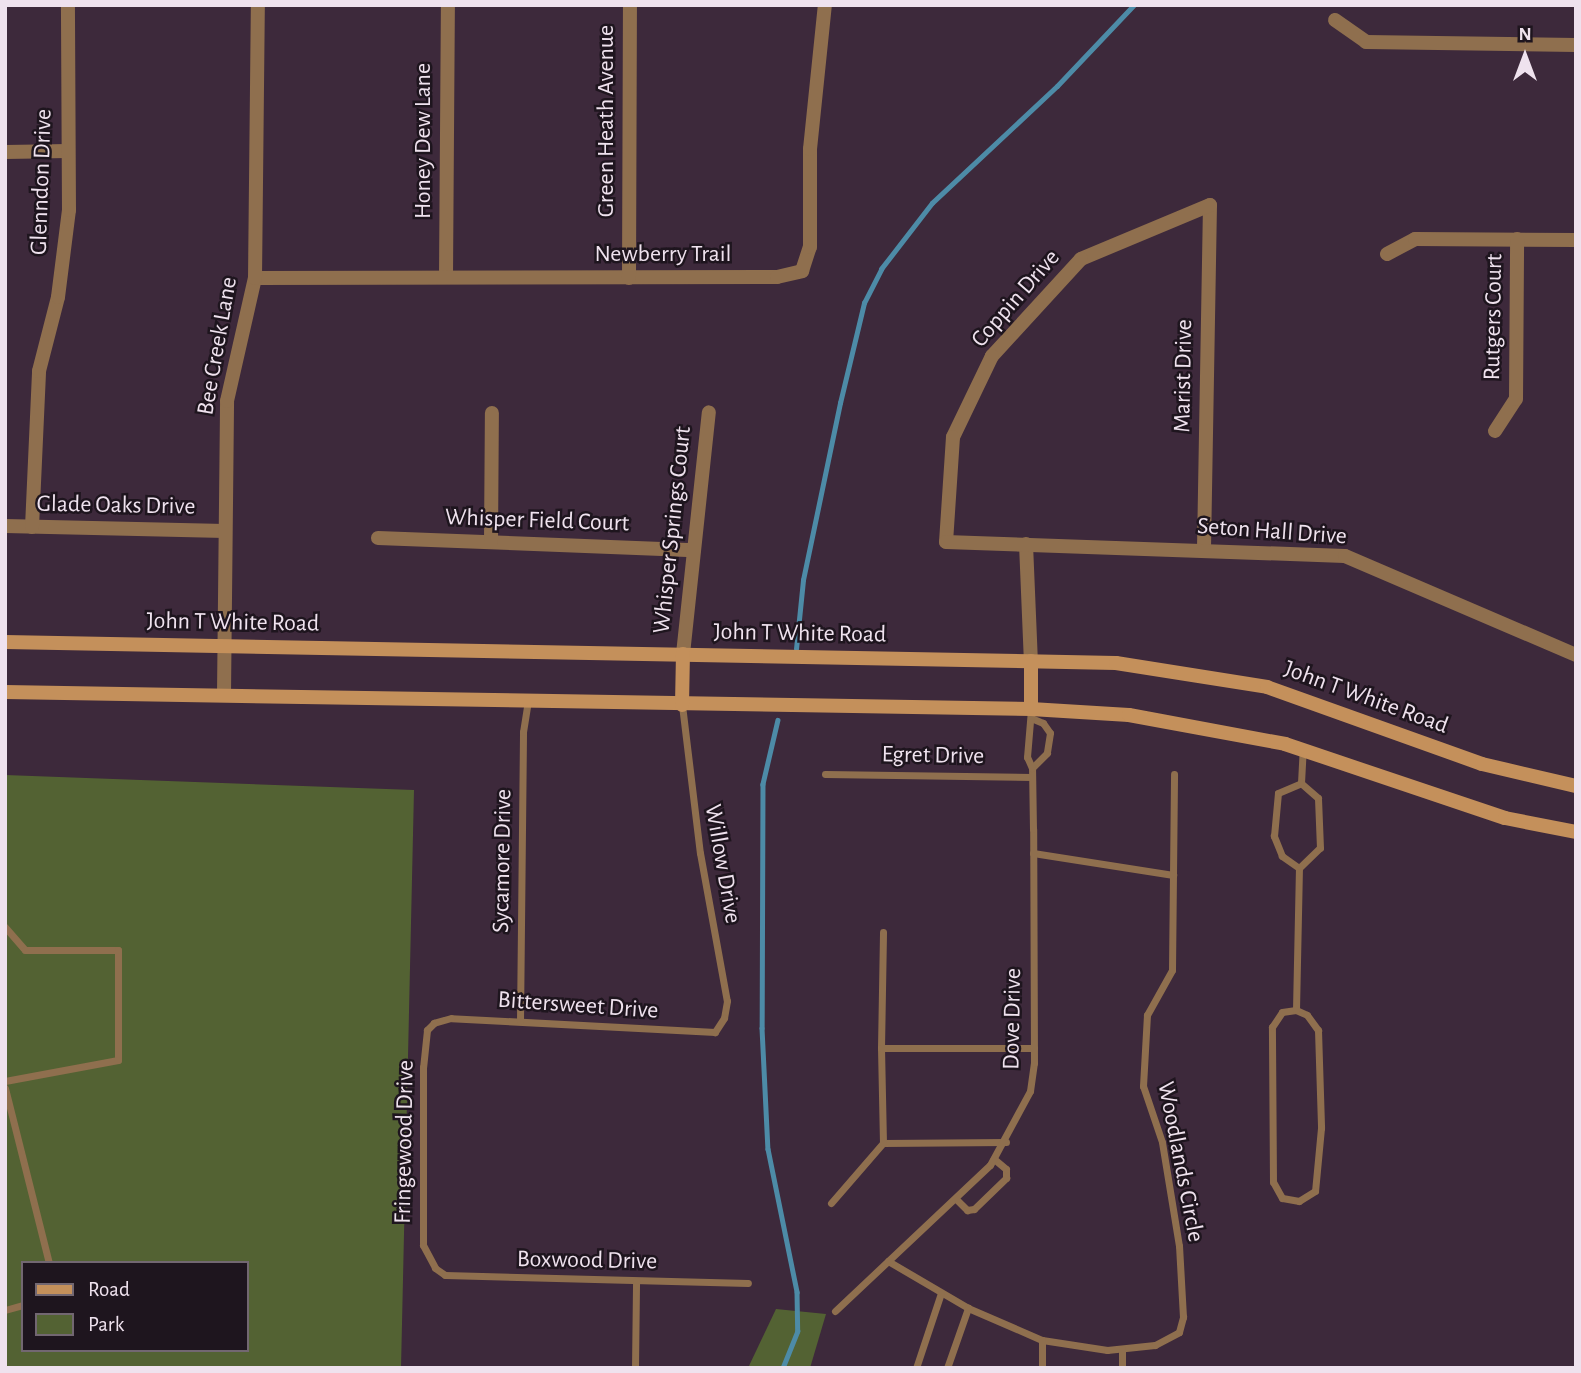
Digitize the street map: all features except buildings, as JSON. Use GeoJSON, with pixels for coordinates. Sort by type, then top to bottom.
{"type":"FeatureCollection","features":[{"type":"Feature","properties":{"kind":"main road","name":"John T White Road"},"geometry":{"type":"LineString","coordinates":[[5,642],[1116,663],[1267,687],[1482,764],[1576,786]]}},
{"type":"Feature","properties":{"kind":"main road"},"geometry":{"type":"LineString","coordinates":[[682,705],[683,654]]}},
{"type":"Feature","properties":{"kind":"main road"},"geometry":{"type":"LineString","coordinates":[[1031,662],[1031,714]]}},
{"type":"Feature","properties":{"kind":"main road"},"geometry":{"type":"LineString","coordinates":[[5,692],[224,694],[1031,714],[1184,723],[1303,750],[1505,818],[1576,832]]}},
{"type":"Feature","properties":{"kind":"street","name":"Glenndon Drive"},"geometry":{"type":"LineString","coordinates":[[32,527],[39,371],[58,297],[69,210],[68,5]]}},
{"type":"Feature","properties":{"kind":"street","name":"Bee Creek Lane"},"geometry":{"type":"LineString","coordinates":[[224,694],[227,401],[255,278],[258,5]]}},
{"type":"Feature","properties":{"kind":"street","name":"Honey Dew Lane"},"geometry":{"type":"LineString","coordinates":[[446,277],[448,5]]}},
{"type":"Feature","properties":{"kind":"street","name":"Green Heath Avenue"},"geometry":{"type":"LineString","coordinates":[[629,278],[630,5]]}},
{"type":"Feature","properties":{"kind":"street","name":"Newberry Trail"},"geometry":{"type":"LineString","coordinates":[[255,278],[777,277],[802,271],[810,247],[810,149],[825,5]]}},
{"type":"Feature","properties":{"kind":"street"},"geometry":{"type":"LineString","coordinates":[[1335,20],[1366,42],[1576,45]]}},
{"type":"Feature","properties":{"kind":"street"},"geometry":{"type":"LineString","coordinates":[[5,152],[68,151]]}},
{"type":"Feature","properties":{"kind":"street","name":"Coppin Drive"},"geometry":{"type":"LineString","coordinates":[[946,542],[953,437],[992,356],[1081,260],[1210,205]]}},
{"type":"Feature","properties":{"kind":"street","name":"Marist Drive"},"geometry":{"type":"LineString","coordinates":[[1204,548],[1210,205]]}},
{"type":"Feature","properties":{"kind":"street"},"geometry":{"type":"LineString","coordinates":[[1387,254],[1415,239],[1576,240]]}},
{"type":"Feature","properties":{"kind":"street","name":"Rutgers Court"},"geometry":{"type":"LineString","coordinates":[[1495,431],[1516,399],[1517,239]]}},
{"type":"Feature","properties":{"kind":"street","name":"Whisper Springs Court"},"geometry":{"type":"LineString","coordinates":[[683,654],[709,412]]}},
{"type":"Feature","properties":{"kind":"street"},"geometry":{"type":"LineString","coordinates":[[491,542],[492,414]]}},
{"type":"Feature","properties":{"kind":"street","name":"Glade Oaks Drive"},"geometry":{"type":"LineString","coordinates":[[5,526],[225,531]]}},
{"type":"Feature","properties":{"kind":"street","name":"Whisper Field Court"},"geometry":{"type":"LineString","coordinates":[[379,538],[694,550]]}},
{"type":"Feature","properties":{"kind":"street","name":"Seton Hall Drive"},"geometry":{"type":"LineString","coordinates":[[946,542],[1204,548],[1345,556],[1576,655]]}},
{"type":"Feature","properties":{"kind":"street"},"geometry":{"type":"LineString","coordinates":[[1026,544],[1031,662]]}},
{"type":"Feature","properties":{"kind":"lane","name":"Sycamore Drive"},"geometry":{"type":"LineString","coordinates":[[520,1021],[523,732],[528,701]]}},
{"type":"Feature","properties":{"kind":"lane","name":"Willow Drive"},"geometry":{"type":"LineString","coordinates":[[682,705],[696,827],[727,1001],[718,1028]]}},
{"type":"Feature","properties":{"kind":"lane"},"geometry":{"type":"LineString","coordinates":[[1031,714],[1027,757],[1032,768],[1032,777]]}},
{"type":"Feature","properties":{"kind":"lane"},"geometry":{"type":"LineString","coordinates":[[1031,714],[1043,723],[1049,733],[1047,753],[1032,768]]}},
{"type":"Feature","properties":{"kind":"lane"},"geometry":{"type":"LineString","coordinates":[[1301,783],[1303,750]]}},
{"type":"Feature","properties":{"kind":"lane","name":"Egret Drive"},"geometry":{"type":"LineString","coordinates":[[825,774],[1032,777]]}},
{"type":"Feature","properties":{"kind":"lane","name":"Woodlands Circle"},"geometry":{"type":"LineString","coordinates":[[888,1261],[968,1308],[1042,1340],[1122,1349],[1172,1338],[1183,1317],[1179,1246],[1161,1142],[1143,1086],[1147,1015],[1172,970],[1174,774]]}},
{"type":"Feature","properties":{"kind":"lane","name":"Dove Drive"},"geometry":{"type":"LineString","coordinates":[[835,1311],[956,1199],[994,1159],[1006,1142],[1030,1091],[1034,1048],[1032,777]]}},
{"type":"Feature","properties":{"kind":"lane"},"geometry":{"type":"LineString","coordinates":[[1299,868],[1282,856],[1274,836],[1279,793],[1301,783]]}},
{"type":"Feature","properties":{"kind":"lane"},"geometry":{"type":"LineString","coordinates":[[1296,1010],[1299,868],[1320,848],[1318,798],[1301,783]]}},
{"type":"Feature","properties":{"kind":"lane"},"geometry":{"type":"LineString","coordinates":[[1034,853],[1173,875]]}},
{"type":"Feature","properties":{"kind":"lane"},"geometry":{"type":"LineString","coordinates":[[5,927],[25,950],[118,950],[118,1059],[5,1081]]}},
{"type":"Feature","properties":{"kind":"lane"},"geometry":{"type":"LineString","coordinates":[[831,1203],[883,1143],[883,932]]}},
{"type":"Feature","properties":{"kind":"lane"},"geometry":{"type":"LineString","coordinates":[[1296,1010],[1307,1015],[1318,1030],[1321,1128],[1315,1191],[1299,1200],[1283,1198],[1273,1182],[1272,1027],[1283,1012],[1296,1010]]}},
{"type":"Feature","properties":{"kind":"lane","name":"Bittersweet Drive"},"geometry":{"type":"LineString","coordinates":[[434,1023],[451,1018],[669,1032],[718,1028]]}},
{"type":"Feature","properties":{"kind":"lane","name":"Fringewood Drive"},"geometry":{"type":"LineString","coordinates":[[432,1261],[423,1245],[423,1067],[427,1030],[434,1023]]}},
{"type":"Feature","properties":{"kind":"lane"},"geometry":{"type":"LineString","coordinates":[[881,1048],[1034,1048]]}},
{"type":"Feature","properties":{"kind":"lane"},"geometry":{"type":"LineString","coordinates":[[5,1088],[48,1261]]}},
{"type":"Feature","properties":{"kind":"lane"},"geometry":{"type":"LineString","coordinates":[[883,1143],[1006,1142]]}},
{"type":"Feature","properties":{"kind":"lane"},"geometry":{"type":"LineString","coordinates":[[956,1199],[967,1210],[974,1209],[1006,1178],[1006,1170],[994,1159]]}},
{"type":"Feature","properties":{"kind":"lane","name":"Boxwood Drive"},"geometry":{"type":"LineString","coordinates":[[432,1261],[445,1275],[748,1283]]}},
{"type":"Feature","properties":{"kind":"lane"},"geometry":{"type":"LineString","coordinates":[[635,1368],[636,1281]]}},
{"type":"Feature","properties":{"kind":"lane"},"geometry":{"type":"LineString","coordinates":[[916,1368],[941,1293]]}},
{"type":"Feature","properties":{"kind":"lane"},"geometry":{"type":"LineString","coordinates":[[947,1368],[968,1308]]}},
{"type":"Feature","properties":{"kind":"lane"},"geometry":{"type":"LineString","coordinates":[[1042,1340],[1042,1368]]}},
{"type":"Feature","properties":{"kind":"lane"},"geometry":{"type":"LineString","coordinates":[[1122,1349],[1122,1368]]}},
{"type":"Feature","properties":{"kind":"green space"},"geometry":{"type":"Polygon","coordinates":[[[5,775],[414,790],[401,1368],[5,1368],[5,775]]]}},
{"type":"Feature","properties":{"kind":"green space"},"geometry":{"type":"Polygon","coordinates":[[[776,1309],[826,1314],[810,1368],[748,1368],[776,1309]]]}},
{"type":"Feature","properties":{"kind":"waterway"},"geometry":{"type":"LineString","coordinates":[[796,649],[803,580],[840,403],[864,303],[881,269],[932,203],[1057,86],[1134,5]]}},
{"type":"Feature","properties":{"kind":"waterway"},"geometry":{"type":"LineString","coordinates":[[778,720],[763,784],[762,1028],[768,1149],[797,1292],[798,1331],[783,1368]]}}]}
